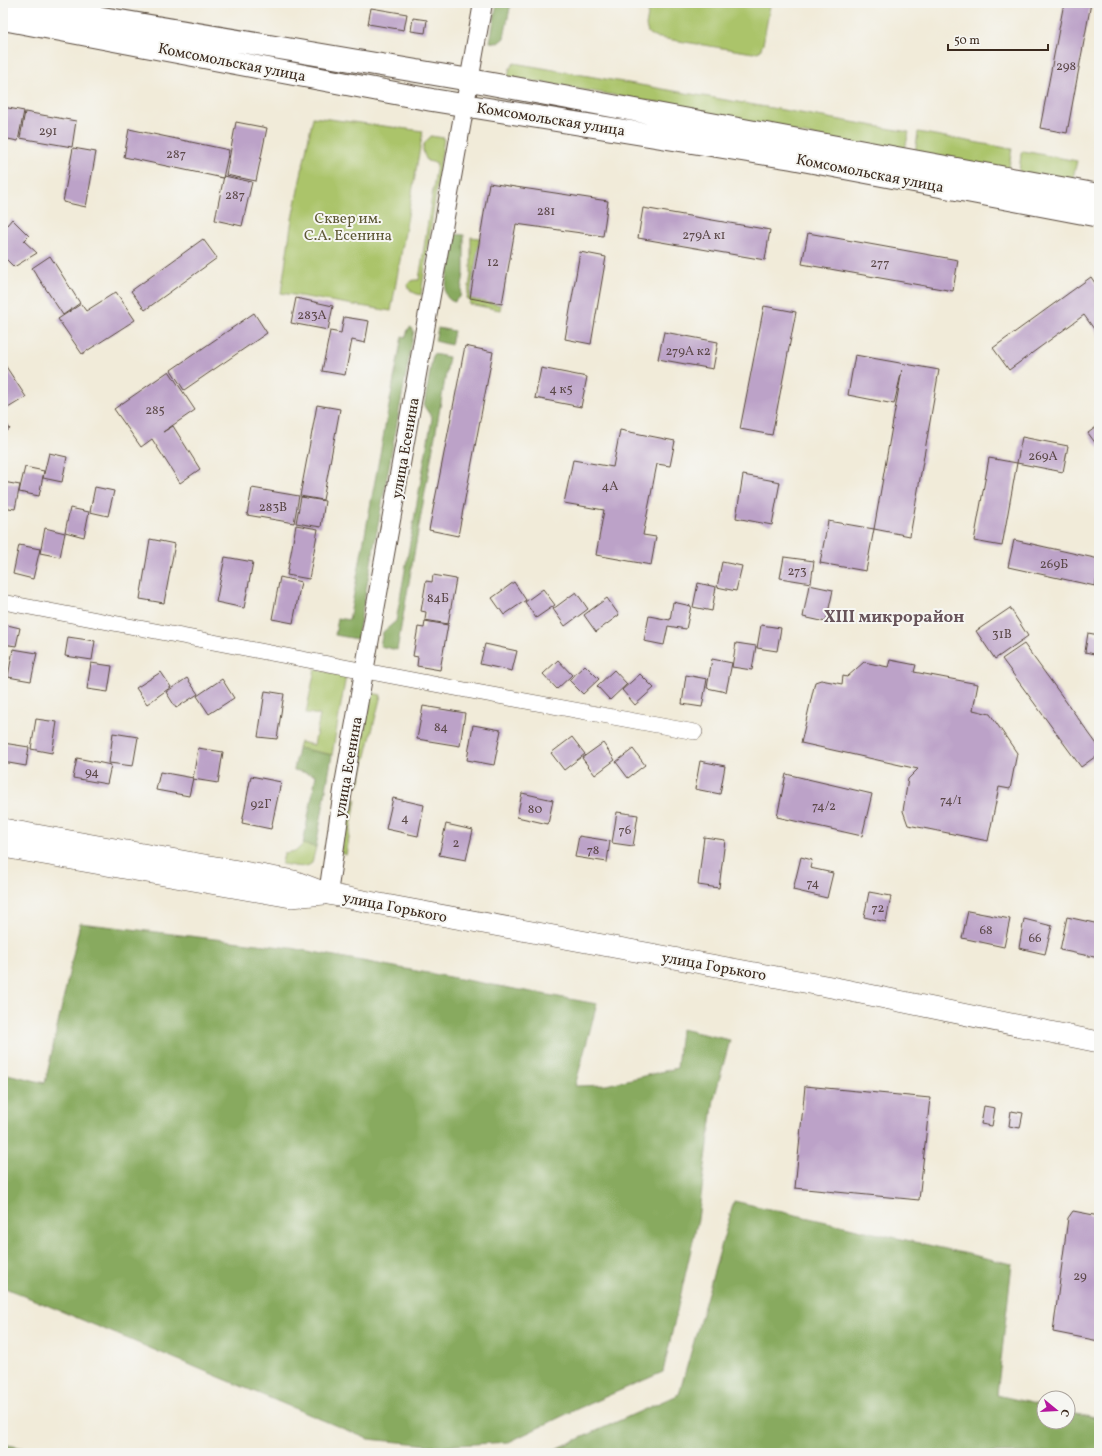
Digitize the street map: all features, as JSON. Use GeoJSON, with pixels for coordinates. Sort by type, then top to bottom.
{"type":"FeatureCollection","features":[{"type":"Feature","properties":{"kind":"main road","name":"Комсомольская улица"},"geometry":{"type":"LineString","coordinates":[[13,3],[470,80],[1099,195]]}},
{"type":"Feature","properties":{"kind":"main road","name":"Комсомольская улица"},"geometry":{"type":"LineString","coordinates":[[3,19],[465,106],[792,158],[1099,216]]}},
{"type":"Feature","properties":{"kind":"main road","name":"улица Горького"},"geometry":{"type":"LineString","coordinates":[[3,829],[294,881],[328,894],[831,987],[1099,1042]]}},
{"type":"Feature","properties":{"kind":"main road","name":"улица Горького"},"geometry":{"type":"LineString","coordinates":[[3,847],[291,897],[328,894]]}},
{"type":"Feature","properties":{"kind":"street","name":"улица Есенина"},"geometry":{"type":"LineString","coordinates":[[328,894],[343,790],[483,3]]}},
{"type":"Feature","properties":{"kind":"street"},"geometry":{"type":"LineString","coordinates":[[3,602],[695,732]]}},
{"type":"Feature","properties":{"kind":"green space"},"geometry":{"type":"Polygon","coordinates":[[[497,3],[511,3],[504,38],[498,43],[490,42],[497,3]]]}},
{"type":"Feature","properties":{"kind":"green space"},"geometry":{"type":"Polygon","coordinates":[[[650,3],[769,3],[770,6],[763,44],[760,51],[753,53],[654,37],[648,33],[646,26],[650,3]]]}},
{"type":"Feature","properties":{"kind":"green space"},"geometry":{"type":"Polygon","coordinates":[[[514,63],[909,132],[904,153],[715,117],[660,103],[508,77],[510,68],[514,63]]]}},
{"type":"Feature","properties":{"kind":"green space","name":"Сквер им. С.А. Есенина"},"geometry":{"type":"Polygon","coordinates":[[[313,117],[423,131],[391,311],[281,293],[292,219],[313,117]]]}},
{"type":"Feature","properties":{"kind":"green space"},"geometry":{"type":"Polygon","coordinates":[[[918,132],[1012,149],[1008,172],[915,154],[918,132]]]}},
{"type":"Feature","properties":{"kind":"green space"},"geometry":{"type":"Polygon","coordinates":[[[431,136],[444,138],[421,295],[409,289],[408,284],[414,280],[419,280],[437,163],[427,161],[423,150],[425,142],[431,136]]]}},
{"type":"Feature","properties":{"kind":"green space"},"geometry":{"type":"Polygon","coordinates":[[[1023,151],[1077,161],[1072,182],[1019,172],[1021,154],[1023,151]]]}},
{"type":"Feature","properties":{"kind":"green space"},"geometry":{"type":"Polygon","coordinates":[[[455,234],[464,235],[464,274],[460,297],[456,299],[455,302],[448,298],[445,290],[455,234]]]}},
{"type":"Feature","properties":{"kind":"green space"},"geometry":{"type":"Polygon","coordinates":[[[471,237],[480,238],[470,299],[501,305],[500,310],[469,304],[470,301],[467,298],[471,275],[471,237]]]}},
{"type":"Feature","properties":{"kind":"green space"},"geometry":{"type":"Polygon","coordinates":[[[411,327],[414,331],[357,639],[335,635],[338,618],[349,620],[402,336],[406,337],[408,329],[411,327]]]}},
{"type":"Feature","properties":{"kind":"green space"},"geometry":{"type":"Polygon","coordinates":[[[438,328],[454,331],[451,345],[435,341],[438,328]]]}},
{"type":"Feature","properties":{"kind":"green space"},"geometry":{"type":"Polygon","coordinates":[[[433,354],[449,357],[397,650],[380,646],[383,632],[396,621],[432,418],[424,406],[433,354]]]}},
{"type":"Feature","properties":{"kind":"green space"},"geometry":{"type":"Polygon","coordinates":[[[315,669],[346,676],[332,755],[298,748],[300,742],[314,745],[320,715],[306,713],[315,669]]]}},
{"type":"Feature","properties":{"kind":"green space"},"geometry":{"type":"Polygon","coordinates":[[[372,693],[381,695],[359,784],[356,782],[355,778],[372,693]]]}},
{"type":"Feature","properties":{"kind":"green space"},"geometry":{"type":"Polygon","coordinates":[[[298,748],[332,755],[316,847],[303,844],[316,775],[294,770],[298,748]]]}},
{"type":"Feature","properties":{"kind":"green space"},"geometry":{"type":"Polygon","coordinates":[[[356,799],[346,855],[340,853],[350,802],[356,799]]]}},
{"type":"Feature","properties":{"kind":"green space"},"geometry":{"type":"Polygon","coordinates":[[[303,844],[316,847],[312,863],[302,867],[282,864],[284,853],[296,851],[303,844]]]}},
{"type":"Feature","properties":{"kind":"green space"},"geometry":{"type":"Polygon","coordinates":[[[80,923],[291,948],[597,1004],[575,1086],[606,1085],[677,1068],[681,1029],[730,1040],[714,1099],[698,1219],[663,1372],[577,1409],[509,1442],[440,1446],[368,1439],[3,1287],[3,1073],[45,1083],[80,923]]]}},
{"type":"Feature","properties":{"kind":"green space"},"geometry":{"type":"Polygon","coordinates":[[[734,1201],[1012,1264],[997,1395],[1036,1404],[1036,1430],[1076,1430],[1076,1414],[1099,1419],[1099,1453],[547,1453],[679,1394],[734,1201]]]}},
{"type":"Feature","properties":{"kind":"green space"},"geometry":{"type":"Polygon","coordinates":[[[3,1444],[46,1453],[3,1453],[3,1444]]]}},
{"type":"Feature","properties":{"kind":"building"},"geometry":{"type":"Polygon","coordinates":[[[1064,3],[1091,3],[1067,133],[1040,128],[1064,3]]]}},
{"type":"Feature","properties":{"kind":"building"},"geometry":{"type":"Polygon","coordinates":[[[371,8],[407,14],[404,30],[368,24],[371,8]]]}},
{"type":"Feature","properties":{"kind":"building"},"geometry":{"type":"Polygon","coordinates":[[[413,18],[427,20],[425,33],[411,31],[413,18]]]}},
{"type":"Feature","properties":{"kind":"building"},"geometry":{"type":"Polygon","coordinates":[[[3,107],[24,111],[18,141],[3,138],[3,107]]]}},
{"type":"Feature","properties":{"kind":"building"},"geometry":{"type":"Polygon","coordinates":[[[25,112],[76,121],[72,147],[20,138],[25,112]]]}},
{"type":"Feature","properties":{"kind":"building"},"geometry":{"type":"Polygon","coordinates":[[[236,122],[267,128],[256,181],[226,175],[236,122]]]}},
{"type":"Feature","properties":{"kind":"building"},"geometry":{"type":"Polygon","coordinates":[[[129,129],[229,150],[223,178],[124,157],[129,129]]]}},
{"type":"Feature","properties":{"kind":"building"},"geometry":{"type":"Polygon","coordinates":[[[73,148],[96,152],[86,207],[63,202],[73,148]]]}},
{"type":"Feature","properties":{"kind":"building"},"geometry":{"type":"Polygon","coordinates":[[[224,176],[252,182],[242,226],[215,220],[224,176]]]}},
{"type":"Feature","properties":{"kind":"building"},"geometry":{"type":"Polygon","coordinates":[[[489,183],[608,201],[603,236],[516,224],[502,304],[470,298],[489,183]]]}},
{"type":"Feature","properties":{"kind":"building"},"geometry":{"type":"Polygon","coordinates":[[[643,208],[770,230],[765,260],[638,238],[643,208]]]}},
{"type":"Feature","properties":{"kind":"building"},"geometry":{"type":"Polygon","coordinates":[[[12,219],[29,236],[24,241],[37,253],[14,267],[3,256],[3,222],[7,225],[12,219]]]}},
{"type":"Feature","properties":{"kind":"building"},"geometry":{"type":"Polygon","coordinates":[[[808,233],[958,260],[953,291],[802,264],[808,233]]]}},
{"type":"Feature","properties":{"kind":"building"},"geometry":{"type":"Polygon","coordinates":[[[203,239],[217,258],[145,310],[131,291],[203,239]]]}},
{"type":"Feature","properties":{"kind":"building"},"geometry":{"type":"Polygon","coordinates":[[[580,252],[606,257],[591,344],[565,339],[580,252]]]}},
{"type":"Feature","properties":{"kind":"building"},"geometry":{"type":"Polygon","coordinates":[[[50,256],[80,303],[63,315],[32,268],[50,256]]]}},
{"type":"Feature","properties":{"kind":"building"},"geometry":{"type":"Polygon","coordinates":[[[1091,277],[1099,289],[1099,336],[1084,315],[1009,370],[993,348],[1091,277]]]}},
{"type":"Feature","properties":{"kind":"building"},"geometry":{"type":"Polygon","coordinates":[[[116,292],[135,320],[82,354],[58,319],[81,304],[86,311],[116,292]]]}},
{"type":"Feature","properties":{"kind":"building"},"geometry":{"type":"Polygon","coordinates":[[[296,298],[333,306],[328,330],[291,323],[296,298]]]}},
{"type":"Feature","properties":{"kind":"building"},"geometry":{"type":"Polygon","coordinates":[[[764,306],[796,312],[772,435],[740,429],[764,306]]]}},
{"type":"Feature","properties":{"kind":"building"},"geometry":{"type":"Polygon","coordinates":[[[254,313],[267,333],[184,390],[171,370],[254,313]]]}},
{"type":"Feature","properties":{"kind":"building"},"geometry":{"type":"Polygon","coordinates":[[[344,317],[369,321],[365,343],[352,340],[345,375],[322,371],[330,331],[341,333],[344,317]]]}},
{"type":"Feature","properties":{"kind":"building"},"geometry":{"type":"Polygon","coordinates":[[[664,332],[718,342],[713,369],[658,359],[664,332]]]}},
{"type":"Feature","properties":{"kind":"building"},"geometry":{"type":"Polygon","coordinates":[[[465,346],[493,352],[458,536],[429,530],[465,346]]]}},
{"type":"Feature","properties":{"kind":"building"},"geometry":{"type":"Polygon","coordinates":[[[855,355],[939,370],[910,536],[874,529],[902,370],[894,404],[848,395],[855,355]]]}},
{"type":"Feature","properties":{"kind":"building"},"geometry":{"type":"Polygon","coordinates":[[[3,362],[26,397],[3,411],[3,362]]]}},
{"type":"Feature","properties":{"kind":"building"},"geometry":{"type":"Polygon","coordinates":[[[541,368],[587,377],[581,407],[535,398],[541,368]]]}},
{"type":"Feature","properties":{"kind":"building"},"geometry":{"type":"Polygon","coordinates":[[[169,371],[195,410],[163,432],[173,426],[200,469],[180,483],[152,439],[141,447],[114,409],[169,371]]]}},
{"type":"Feature","properties":{"kind":"building"},"geometry":{"type":"Polygon","coordinates":[[[317,405],[340,409],[323,500],[300,496],[317,405]]]}},
{"type":"Feature","properties":{"kind":"building"},"geometry":{"type":"Polygon","coordinates":[[[3,418],[10,429],[3,433],[3,418]]]}},
{"type":"Feature","properties":{"kind":"building"},"geometry":{"type":"Polygon","coordinates":[[[1099,425],[1099,448],[1088,433],[1099,425]]]}},
{"type":"Feature","properties":{"kind":"building"},"geometry":{"type":"Polygon","coordinates":[[[620,430],[675,441],[670,466],[657,464],[643,535],[656,537],[651,565],[596,555],[604,510],[564,503],[573,460],[613,467],[620,430]]]}},
{"type":"Feature","properties":{"kind":"building"},"geometry":{"type":"Polygon","coordinates":[[[1022,437],[1068,446],[1063,472],[1017,463],[1022,437]]]}},
{"type":"Feature","properties":{"kind":"building"},"geometry":{"type":"Polygon","coordinates":[[[49,453],[67,457],[62,482],[43,478],[49,453]]]}},
{"type":"Feature","properties":{"kind":"building"},"geometry":{"type":"Polygon","coordinates":[[[989,458],[1017,463],[1002,546],[974,541],[989,458]]]}},
{"type":"Feature","properties":{"kind":"building"},"geometry":{"type":"Polygon","coordinates":[[[25,467],[44,471],[39,496],[19,492],[25,467]]]}},
{"type":"Feature","properties":{"kind":"building"},"geometry":{"type":"Polygon","coordinates":[[[743,475],[780,482],[772,525],[736,518],[743,475]]]}},
{"type":"Feature","properties":{"kind":"building"},"geometry":{"type":"Polygon","coordinates":[[[3,482],[20,485],[15,509],[3,507],[3,482]]]}},
{"type":"Feature","properties":{"kind":"building"},"geometry":{"type":"Polygon","coordinates":[[[95,487],[114,491],[108,516],[90,512],[95,487]]]}},
{"type":"Feature","properties":{"kind":"building"},"geometry":{"type":"Polygon","coordinates":[[[252,488],[299,496],[294,523],[247,515],[252,488]]]}},
{"type":"Feature","properties":{"kind":"building"},"geometry":{"type":"Polygon","coordinates":[[[301,497],[325,501],[321,527],[296,523],[301,497]]]}},
{"type":"Feature","properties":{"kind":"building"},"geometry":{"type":"Polygon","coordinates":[[[70,508],[89,512],[84,537],[65,532],[70,508]]]}},
{"type":"Feature","properties":{"kind":"building"},"geometry":{"type":"Polygon","coordinates":[[[828,521],[874,529],[866,571],[820,563],[828,521]]]}},
{"type":"Feature","properties":{"kind":"building"},"geometry":{"type":"Polygon","coordinates":[[[296,525],[318,529],[309,579],[287,575],[296,525]]]}},
{"type":"Feature","properties":{"kind":"building"},"geometry":{"type":"Polygon","coordinates":[[[45,528],[65,533],[60,557],[40,553],[45,528]]]}},
{"type":"Feature","properties":{"kind":"building"},"geometry":{"type":"Polygon","coordinates":[[[150,539],[175,544],[164,603],[140,599],[150,539]]]}},
{"type":"Feature","properties":{"kind":"building"},"geometry":{"type":"Polygon","coordinates":[[[1014,540],[1099,559],[1099,569],[1095,586],[1008,567],[1014,540]]]}},
{"type":"Feature","properties":{"kind":"building"},"geometry":{"type":"Polygon","coordinates":[[[19,545],[40,549],[33,579],[13,574],[19,545]]]}},
{"type":"Feature","properties":{"kind":"building"},"geometry":{"type":"Polygon","coordinates":[[[225,557],[253,562],[244,608],[216,602],[225,557]]]}},
{"type":"Feature","properties":{"kind":"building"},"geometry":{"type":"Polygon","coordinates":[[[784,557],[814,561],[811,583],[780,578],[784,557]]]}},
{"type":"Feature","properties":{"kind":"building"},"geometry":{"type":"Polygon","coordinates":[[[722,562],[742,566],[736,591],[717,587],[722,562]]]}},
{"type":"Feature","properties":{"kind":"building"},"geometry":{"type":"Polygon","coordinates":[[[433,575],[456,579],[448,624],[425,620],[426,612],[421,611],[426,581],[432,582],[433,575]]]}},
{"type":"Feature","properties":{"kind":"building"},"geometry":{"type":"Polygon","coordinates":[[[280,577],[301,582],[293,623],[272,619],[280,577]]]}},
{"type":"Feature","properties":{"kind":"building"},"geometry":{"type":"Polygon","coordinates":[[[514,582],[526,600],[504,615],[492,598],[514,582]]]}},
{"type":"Feature","properties":{"kind":"building"},"geometry":{"type":"Polygon","coordinates":[[[698,583],[716,587],[712,611],[693,607],[698,583]]]}},
{"type":"Feature","properties":{"kind":"building"},"geometry":{"type":"Polygon","coordinates":[[[809,585],[833,590],[826,622],[803,617],[809,585]]]}},
{"type":"Feature","properties":{"kind":"building"},"geometry":{"type":"Polygon","coordinates":[[[543,589],[555,605],[536,618],[525,602],[543,589]]]}},
{"type":"Feature","properties":{"kind":"building"},"geometry":{"type":"Polygon","coordinates":[[[576,592],[588,609],[565,626],[553,609],[576,592]]]}},
{"type":"Feature","properties":{"kind":"building"},"geometry":{"type":"Polygon","coordinates":[[[607,598],[619,615],[596,632],[584,615],[607,598]]]}},
{"type":"Feature","properties":{"kind":"building"},"geometry":{"type":"Polygon","coordinates":[[[673,602],[691,606],[686,629],[668,626],[664,645],[644,641],[649,616],[670,620],[673,602]]]}},
{"type":"Feature","properties":{"kind":"building"},"geometry":{"type":"Polygon","coordinates":[[[1010,608],[1028,636],[995,659],[976,631],[1010,608]]]}},
{"type":"Feature","properties":{"kind":"building"},"geometry":{"type":"Polygon","coordinates":[[[425,621],[448,625],[440,670],[417,666],[418,657],[413,656],[418,627],[424,628],[425,621]]]}},
{"type":"Feature","properties":{"kind":"building"},"geometry":{"type":"Polygon","coordinates":[[[3,624],[20,628],[16,646],[3,644],[3,624]]]}},
{"type":"Feature","properties":{"kind":"building"},"geometry":{"type":"Polygon","coordinates":[[[761,625],[781,628],[777,651],[757,648],[761,625]]]}},
{"type":"Feature","properties":{"kind":"building"},"geometry":{"type":"Polygon","coordinates":[[[1088,633],[1099,635],[1099,655],[1085,652],[1088,633]]]}},
{"type":"Feature","properties":{"kind":"building"},"geometry":{"type":"Polygon","coordinates":[[[68,637],[95,641],[92,660],[65,656],[68,637]]]}},
{"type":"Feature","properties":{"kind":"building"},"geometry":{"type":"Polygon","coordinates":[[[736,643],[756,646],[752,670],[732,667],[736,643]]]}},
{"type":"Feature","properties":{"kind":"building"},"geometry":{"type":"Polygon","coordinates":[[[485,644],[517,651],[512,671],[480,664],[485,644]]]}},
{"type":"Feature","properties":{"kind":"building"},"geometry":{"type":"Polygon","coordinates":[[[1024,644],[1099,747],[1099,754],[1081,767],[1002,659],[1024,644]]]}},
{"type":"Feature","properties":{"kind":"building"},"geometry":{"type":"Polygon","coordinates":[[[13,649],[37,653],[31,681],[8,677],[13,649]]]}},
{"type":"Feature","properties":{"kind":"building"},"geometry":{"type":"Polygon","coordinates":[[[712,659],[732,663],[726,692],[707,688],[712,659]]]}},
{"type":"Feature","properties":{"kind":"building"},"geometry":{"type":"Polygon","coordinates":[[[558,660],[572,675],[557,689],[543,674],[558,660]]]}},
{"type":"Feature","properties":{"kind":"building"},"geometry":{"type":"Polygon","coordinates":[[[890,660],[916,665],[914,672],[978,684],[973,710],[990,714],[1017,753],[1010,789],[999,787],[988,841],[908,825],[903,811],[908,779],[918,769],[801,743],[815,682],[821,680],[842,684],[843,676],[847,677],[864,662],[888,667],[890,660]]]}},
{"type":"Feature","properties":{"kind":"building"},"geometry":{"type":"Polygon","coordinates":[[[91,663],[112,666],[108,692],[87,689],[91,663]]]}},
{"type":"Feature","properties":{"kind":"building"},"geometry":{"type":"Polygon","coordinates":[[[585,665],[599,679],[583,694],[569,680],[585,665]]]}},
{"type":"Feature","properties":{"kind":"building"},"geometry":{"type":"Polygon","coordinates":[[[614,670],[627,684],[610,700],[597,686],[614,670]]]}},
{"type":"Feature","properties":{"kind":"building"},"geometry":{"type":"Polygon","coordinates":[[[161,672],[171,687],[147,704],[136,688],[161,672]]]}},
{"type":"Feature","properties":{"kind":"building"},"geometry":{"type":"Polygon","coordinates":[[[640,674],[654,688],[635,705],[622,690],[640,674]]]}},
{"type":"Feature","properties":{"kind":"building"},"geometry":{"type":"Polygon","coordinates":[[[686,675],[707,679],[702,707],[682,704],[686,675]]]}},
{"type":"Feature","properties":{"kind":"building"},"geometry":{"type":"Polygon","coordinates":[[[187,678],[198,694],[176,708],[166,692],[187,678]]]}},
{"type":"Feature","properties":{"kind":"building"},"geometry":{"type":"Polygon","coordinates":[[[222,679],[234,698],[209,714],[197,696],[222,679]]]}},
{"type":"Feature","properties":{"kind":"building"},"geometry":{"type":"Polygon","coordinates":[[[265,691],[284,694],[277,739],[258,737],[265,691]]]}},
{"type":"Feature","properties":{"kind":"building"},"geometry":{"type":"Polygon","coordinates":[[[423,706],[465,713],[460,746],[417,739],[423,706]]]}},
{"type":"Feature","properties":{"kind":"building"},"geometry":{"type":"Polygon","coordinates":[[[36,719],[57,722],[52,753],[31,749],[36,719]]]}},
{"type":"Feature","properties":{"kind":"building"},"geometry":{"type":"Polygon","coordinates":[[[473,725],[501,730],[494,765],[467,760],[473,725]]]}},
{"type":"Feature","properties":{"kind":"building"},"geometry":{"type":"Polygon","coordinates":[[[113,733],[138,737],[133,766],[109,763],[113,733]]]}},
{"type":"Feature","properties":{"kind":"building"},"geometry":{"type":"Polygon","coordinates":[[[572,737],[585,754],[564,770],[551,753],[572,737]]]}},
{"type":"Feature","properties":{"kind":"building"},"geometry":{"type":"Polygon","coordinates":[[[3,743],[29,747],[26,766],[3,762],[3,743]]]}},
{"type":"Feature","properties":{"kind":"building"},"geometry":{"type":"Polygon","coordinates":[[[603,743],[615,760],[595,775],[582,758],[603,743]]]}},
{"type":"Feature","properties":{"kind":"building"},"geometry":{"type":"Polygon","coordinates":[[[198,748],[223,752],[218,783],[193,779],[198,748]]]}},
{"type":"Feature","properties":{"kind":"building"},"geometry":{"type":"Polygon","coordinates":[[[633,749],[645,765],[628,778],[616,762],[633,749]]]}},
{"type":"Feature","properties":{"kind":"building"},"geometry":{"type":"Polygon","coordinates":[[[77,758],[111,765],[107,784],[73,778],[77,758]]]}},
{"type":"Feature","properties":{"kind":"building"},"geometry":{"type":"Polygon","coordinates":[[[700,761],[725,766],[720,794],[695,789],[700,761]]]}},
{"type":"Feature","properties":{"kind":"building"},"geometry":{"type":"Polygon","coordinates":[[[160,772],[193,778],[189,796],[156,790],[160,772]]]}},
{"type":"Feature","properties":{"kind":"building"},"geometry":{"type":"Polygon","coordinates":[[[786,774],[872,794],[862,836],[777,817],[786,774]]]}},
{"type":"Feature","properties":{"kind":"building"},"geometry":{"type":"Polygon","coordinates":[[[251,776],[281,782],[271,829],[242,823],[251,776]]]}},
{"type":"Feature","properties":{"kind":"building"},"geometry":{"type":"Polygon","coordinates":[[[522,793],[553,800],[548,824],[517,817],[522,793]]]}},
{"type":"Feature","properties":{"kind":"building"},"geometry":{"type":"Polygon","coordinates":[[[393,798],[424,805],[418,836],[386,829],[393,798]]]}},
{"type":"Feature","properties":{"kind":"building"},"geometry":{"type":"Polygon","coordinates":[[[617,812],[638,815],[633,846],[612,843],[617,812]]]}},
{"type":"Feature","properties":{"kind":"building"},"geometry":{"type":"Polygon","coordinates":[[[446,824],[473,830],[466,860],[439,855],[446,824]]]}},
{"type":"Feature","properties":{"kind":"building"},"geometry":{"type":"Polygon","coordinates":[[[579,836],[610,841],[607,862],[575,857],[579,836]]]}},
{"type":"Feature","properties":{"kind":"building"},"geometry":{"type":"Polygon","coordinates":[[[704,837],[725,840],[719,888],[698,885],[704,837]]]}},
{"type":"Feature","properties":{"kind":"building"},"geometry":{"type":"Polygon","coordinates":[[[801,857],[812,860],[810,868],[833,873],[827,898],[793,890],[801,857]]]}},
{"type":"Feature","properties":{"kind":"building"},"geometry":{"type":"Polygon","coordinates":[[[869,892],[891,896],[886,922],[864,917],[869,892]]]}},
{"type":"Feature","properties":{"kind":"building"},"geometry":{"type":"Polygon","coordinates":[[[968,911],[1010,919],[1004,947],[962,938],[968,911]]]}},
{"type":"Feature","properties":{"kind":"building"},"geometry":{"type":"Polygon","coordinates":[[[1067,917],[1099,924],[1099,958],[1060,950],[1067,917]]]}},
{"type":"Feature","properties":{"kind":"building"},"geometry":{"type":"Polygon","coordinates":[[[1024,919],[1052,926],[1045,954],[1019,948],[1024,919]]]}},
{"type":"Feature","properties":{"kind":"building"},"geometry":{"type":"Polygon","coordinates":[[[805,1086],[930,1098],[919,1200],[795,1188],[805,1086]]]}},
{"type":"Feature","properties":{"kind":"building"},"geometry":{"type":"Polygon","coordinates":[[[984,1106],[995,1108],[992,1126],[981,1124],[984,1106]]]}},
{"type":"Feature","properties":{"kind":"building"},"geometry":{"type":"Polygon","coordinates":[[[1011,1111],[1023,1113],[1020,1128],[1009,1126],[1011,1111]]]}},
{"type":"Feature","properties":{"kind":"building"},"geometry":{"type":"Polygon","coordinates":[[[1073,1211],[1099,1216],[1099,1341],[1053,1332],[1068,1218],[1073,1211]]]}},
{"type":"Feature","properties":{"kind":"district","name":"XIII микрорайон"},"geometry":{"type":"Point","coordinates":[894,616]}}]}
